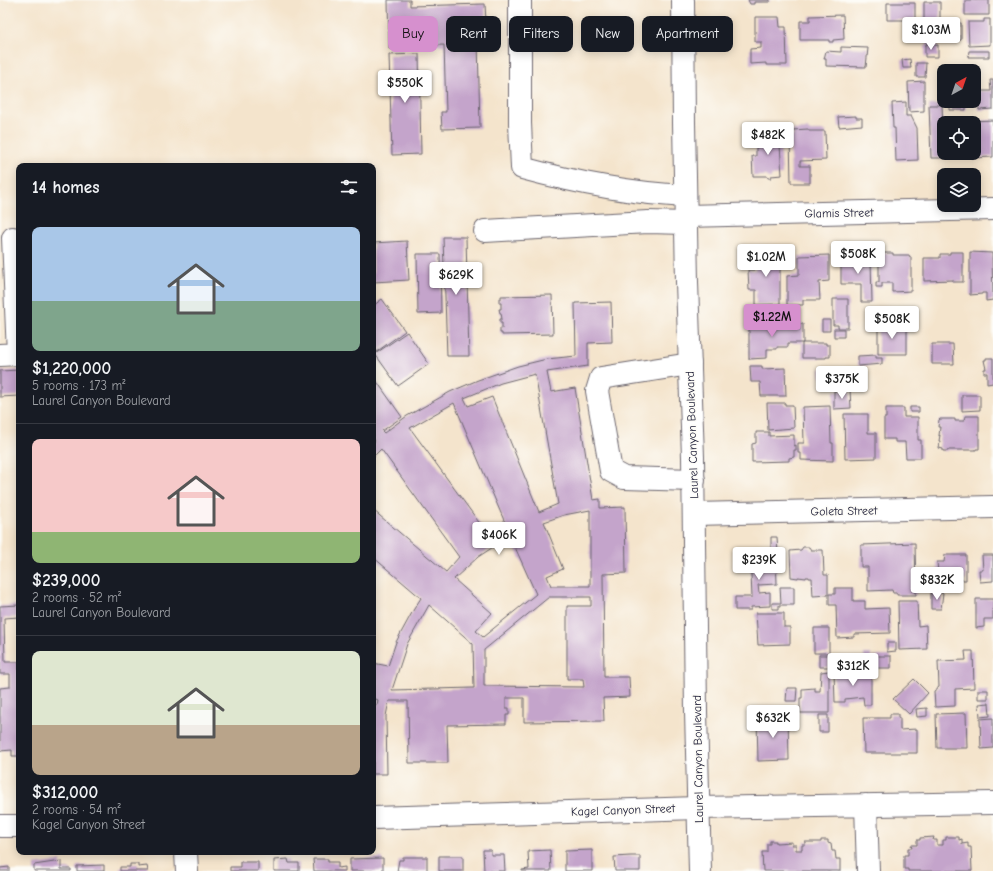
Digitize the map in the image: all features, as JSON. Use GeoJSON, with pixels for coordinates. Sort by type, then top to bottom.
{"type":"FeatureCollection","features":[{"type":"Feature","properties":{"kind":"street"},"geometry":{"type":"LineString","coordinates":[[520,0],[520,123],[522,168],[557,178],[647,194],[686,212]]}},
{"type":"Feature","properties":{"kind":"street","name":"Laurel Canyon Boulevard"},"geometry":{"type":"LineString","coordinates":[[683,0],[686,212],[695,514],[700,871]]}},
{"type":"Feature","properties":{"kind":"street","name":"Glamis Street"},"geometry":{"type":"LineString","coordinates":[[686,212],[993,209]]}},
{"type":"Feature","properties":{"kind":"street"},"geometry":{"type":"LineString","coordinates":[[485,231],[648,222],[686,212]]}},
{"type":"Feature","properties":{"kind":"street"},"geometry":{"type":"LineString","coordinates":[[11,238],[16,321]]}},
{"type":"Feature","properties":{"kind":"street"},"geometry":{"type":"LineString","coordinates":[[0,354],[16,354]]}},
{"type":"Feature","properties":{"kind":"street"},"geometry":{"type":"LineString","coordinates":[[690,364],[601,378],[598,391],[611,471],[624,478],[694,480]]}},
{"type":"Feature","properties":{"kind":"street","name":"Goleta Street"},"geometry":{"type":"LineString","coordinates":[[695,514],[993,507]]}},
{"type":"Feature","properties":{"kind":"street","name":"Kagel Canyon Street"},"geometry":{"type":"LineString","coordinates":[[376,818],[698,808],[993,803]]}},
{"type":"Feature","properties":{"kind":"street"},"geometry":{"type":"LineString","coordinates":[[866,805],[868,871]]}},
{"type":"Feature","properties":{"kind":"street"},"geometry":{"type":"LineString","coordinates":[[0,826],[16,826]]}},
{"type":"Feature","properties":{"kind":"street"},"geometry":{"type":"LineString","coordinates":[[186,855],[186,871]]}},
{"type":"Feature","properties":{"kind":"building"},"geometry":{"type":"Polygon","coordinates":[[[388,0],[410,0],[410,6],[485,4],[486,16],[446,16],[446,52],[478,52],[480,128],[442,129],[441,112],[446,112],[444,45],[438,45],[438,16],[388,16],[388,0]]]}},
{"type":"Feature","properties":{"kind":"building"},"geometry":{"type":"Polygon","coordinates":[[[748,0],[770,0],[770,2],[754,2],[754,4],[750,4],[748,0]]]}},
{"type":"Feature","properties":{"kind":"building"},"geometry":{"type":"Polygon","coordinates":[[[965,0],[989,0],[989,15],[965,15],[965,0]]]}},
{"type":"Feature","properties":{"kind":"building"},"geometry":{"type":"Polygon","coordinates":[[[924,2],[940,2],[940,20],[924,20],[924,2]]]}},
{"type":"Feature","properties":{"kind":"building"},"geometry":{"type":"Polygon","coordinates":[[[887,3],[915,3],[915,20],[887,20],[887,3]]]}},
{"type":"Feature","properties":{"kind":"building"},"geometry":{"type":"Polygon","coordinates":[[[843,15],[844,39],[833,40],[833,42],[829,42],[829,40],[800,40],[800,21],[810,21],[810,16],[843,15]]]}},
{"type":"Feature","properties":{"kind":"building"},"geometry":{"type":"Polygon","coordinates":[[[755,17],[779,17],[780,27],[786,27],[787,65],[766,65],[766,63],[750,64],[750,49],[761,48],[761,42],[755,42],[755,17]]]}},
{"type":"Feature","properties":{"kind":"building"},"geometry":{"type":"Polygon","coordinates":[[[984,19],[990,19],[990,45],[969,46],[968,22],[984,22],[984,19]]]}},
{"type":"Feature","properties":{"kind":"building"},"geometry":{"type":"Polygon","coordinates":[[[944,23],[961,23],[961,40],[944,40],[944,23]]]}},
{"type":"Feature","properties":{"kind":"building"},"geometry":{"type":"Polygon","coordinates":[[[927,43],[931,43],[931,46],[938,45],[938,57],[925,57],[925,45],[927,45],[927,43]]]}},
{"type":"Feature","properties":{"kind":"building"},"geometry":{"type":"Polygon","coordinates":[[[841,47],[868,48],[866,67],[826,66],[826,59],[824,59],[826,51],[841,52],[841,47]]]}},
{"type":"Feature","properties":{"kind":"building"},"geometry":{"type":"Polygon","coordinates":[[[969,51],[989,51],[989,57],[968,57],[969,51]]]}},
{"type":"Feature","properties":{"kind":"building"},"geometry":{"type":"Polygon","coordinates":[[[419,54],[421,154],[392,155],[389,55],[419,54]]]}},
{"type":"Feature","properties":{"kind":"building"},"geometry":{"type":"Polygon","coordinates":[[[910,59],[911,68],[903,68],[902,60],[910,59]]]}},
{"type":"Feature","properties":{"kind":"building"},"geometry":{"type":"Polygon","coordinates":[[[916,63],[926,63],[925,77],[916,77],[916,63]]]}},
{"type":"Feature","properties":{"kind":"building"},"geometry":{"type":"Polygon","coordinates":[[[990,80],[993,80],[993,109],[979,110],[979,108],[981,108],[981,91],[991,91],[990,80]]]}},
{"type":"Feature","properties":{"kind":"building"},"geometry":{"type":"Polygon","coordinates":[[[924,81],[924,111],[909,112],[908,82],[924,81]]]}},
{"type":"Feature","properties":{"kind":"building"},"geometry":{"type":"Polygon","coordinates":[[[906,102],[906,116],[911,116],[917,128],[918,160],[896,161],[895,128],[893,128],[892,103],[906,102]]]}},
{"type":"Feature","properties":{"kind":"building"},"geometry":{"type":"Polygon","coordinates":[[[929,105],[937,105],[937,108],[942,108],[942,116],[937,116],[937,158],[931,158],[929,105]]]}},
{"type":"Feature","properties":{"kind":"building"},"geometry":{"type":"Polygon","coordinates":[[[950,108],[966,108],[966,110],[950,110],[950,108]]]}},
{"type":"Feature","properties":{"kind":"building"},"geometry":{"type":"Polygon","coordinates":[[[856,116],[856,118],[862,118],[862,125],[839,127],[838,117],[856,116]]]}},
{"type":"Feature","properties":{"kind":"building"},"geometry":{"type":"Polygon","coordinates":[[[993,120],[993,157],[981,158],[981,121],[993,120]]]}},
{"type":"Feature","properties":{"kind":"building"},"geometry":{"type":"Polygon","coordinates":[[[808,129],[809,131],[825,131],[826,160],[800,161],[800,166],[810,166],[810,183],[791,183],[790,136],[793,136],[793,130],[808,129]]]}},
{"type":"Feature","properties":{"kind":"building"},"geometry":{"type":"Polygon","coordinates":[[[775,132],[775,134],[782,134],[782,145],[780,145],[782,175],[771,176],[771,178],[768,178],[767,176],[753,176],[752,156],[756,156],[756,148],[759,147],[759,133],[775,132]]]}},
{"type":"Feature","properties":{"kind":"building"},"geometry":{"type":"Polygon","coordinates":[[[443,237],[466,237],[469,356],[447,356],[443,237]]]}},
{"type":"Feature","properties":{"kind":"building"},"geometry":{"type":"Polygon","coordinates":[[[407,241],[409,280],[376,282],[376,243],[407,241]]]}},
{"type":"Feature","properties":{"kind":"building"},"geometry":{"type":"Polygon","coordinates":[[[775,250],[775,255],[780,255],[780,304],[756,305],[756,290],[749,290],[748,270],[755,270],[754,251],[775,250]]]}},
{"type":"Feature","properties":{"kind":"building"},"geometry":{"type":"Polygon","coordinates":[[[950,252],[963,252],[963,282],[953,282],[953,280],[924,281],[924,258],[940,258],[940,254],[950,254],[950,252]]]}},
{"type":"Feature","properties":{"kind":"building"},"geometry":{"type":"Polygon","coordinates":[[[970,252],[992,253],[993,300],[986,301],[986,293],[970,295],[970,252]]]}},
{"type":"Feature","properties":{"kind":"building"},"geometry":{"type":"Polygon","coordinates":[[[879,253],[909,255],[911,257],[911,291],[892,292],[892,283],[882,283],[882,287],[876,287],[876,282],[879,282],[879,253]]]}},
{"type":"Feature","properties":{"kind":"building"},"geometry":{"type":"Polygon","coordinates":[[[417,254],[440,254],[441,313],[418,314],[417,254]]]}},
{"type":"Feature","properties":{"kind":"building"},"geometry":{"type":"Polygon","coordinates":[[[829,255],[829,281],[819,282],[820,300],[803,300],[803,305],[787,305],[787,276],[799,275],[799,256],[829,255]]]}},
{"type":"Feature","properties":{"kind":"building"},"geometry":{"type":"Polygon","coordinates":[[[841,255],[855,255],[855,260],[871,260],[872,302],[861,302],[861,284],[841,284],[841,255]]]}},
{"type":"Feature","properties":{"kind":"building"},"geometry":{"type":"Polygon","coordinates":[[[552,295],[553,334],[502,335],[502,333],[500,333],[502,323],[500,323],[500,319],[502,319],[499,309],[501,309],[501,303],[499,303],[499,299],[501,299],[501,296],[552,295]]]}},
{"type":"Feature","properties":{"kind":"building"},"geometry":{"type":"Polygon","coordinates":[[[382,299],[405,331],[376,352],[376,304],[382,299]]]}},
{"type":"Feature","properties":{"kind":"building"},"geometry":{"type":"Polygon","coordinates":[[[833,299],[848,299],[848,328],[838,328],[838,325],[833,325],[833,299]]]}},
{"type":"Feature","properties":{"kind":"building"},"geometry":{"type":"Polygon","coordinates":[[[611,302],[612,342],[588,343],[588,366],[547,372],[551,392],[575,388],[593,500],[600,499],[600,508],[625,507],[626,573],[603,574],[604,677],[629,677],[630,697],[603,698],[604,721],[524,722],[524,698],[506,698],[506,708],[509,708],[509,715],[506,715],[506,724],[447,725],[448,763],[409,763],[408,701],[389,701],[386,716],[387,774],[376,774],[376,705],[378,700],[376,699],[376,664],[388,666],[396,642],[421,598],[376,560],[376,513],[446,572],[459,557],[381,449],[376,454],[376,380],[402,417],[382,431],[384,433],[407,416],[450,392],[478,380],[518,366],[547,359],[576,356],[575,303],[611,302]],[[535,374],[501,383],[464,398],[468,406],[492,397],[539,512],[558,504],[535,374]],[[454,403],[410,428],[489,536],[506,525],[454,403]],[[590,510],[564,515],[544,522],[563,569],[547,576],[551,586],[590,586],[590,510]],[[510,536],[478,557],[454,579],[492,613],[476,631],[483,637],[536,594],[510,536]],[[549,597],[484,650],[484,686],[584,687],[583,679],[567,679],[567,606],[591,606],[591,597],[549,597]],[[429,605],[407,644],[392,690],[474,688],[473,644],[429,605]]]}},
{"type":"Feature","properties":{"kind":"building"},"geometry":{"type":"Polygon","coordinates":[[[822,320],[830,320],[830,331],[822,331],[822,320]]]}},
{"type":"Feature","properties":{"kind":"building"},"geometry":{"type":"Polygon","coordinates":[[[749,324],[803,324],[803,343],[788,343],[788,347],[767,349],[767,358],[749,359],[749,324]]]}},
{"type":"Feature","properties":{"kind":"building"},"geometry":{"type":"Polygon","coordinates":[[[882,324],[886,324],[886,326],[907,326],[907,354],[878,354],[878,327],[882,327],[882,324]]]}},
{"type":"Feature","properties":{"kind":"building"},"geometry":{"type":"Polygon","coordinates":[[[834,329],[844,329],[844,337],[834,337],[834,329]]]}},
{"type":"Feature","properties":{"kind":"building"},"geometry":{"type":"Polygon","coordinates":[[[407,332],[429,364],[398,386],[376,353],[407,332]]]}},
{"type":"Feature","properties":{"kind":"building"},"geometry":{"type":"Polygon","coordinates":[[[802,343],[826,343],[826,345],[830,345],[830,357],[802,358],[802,343]]]}},
{"type":"Feature","properties":{"kind":"building"},"geometry":{"type":"Polygon","coordinates":[[[932,344],[953,344],[954,364],[932,364],[932,344]]]}},
{"type":"Feature","properties":{"kind":"building"},"geometry":{"type":"Polygon","coordinates":[[[876,355],[876,358],[882,358],[882,364],[858,366],[858,356],[876,355]]]}},
{"type":"Feature","properties":{"kind":"building"},"geometry":{"type":"Polygon","coordinates":[[[986,358],[993,358],[993,383],[987,384],[987,373],[984,373],[984,369],[986,369],[984,360],[986,360],[986,358]]]}},
{"type":"Feature","properties":{"kind":"building"},"geometry":{"type":"Polygon","coordinates":[[[750,366],[762,366],[762,369],[785,368],[786,396],[761,396],[760,382],[751,382],[750,366]]]}},
{"type":"Feature","properties":{"kind":"building"},"geometry":{"type":"Polygon","coordinates":[[[830,368],[831,378],[821,379],[820,369],[830,368]]]}},
{"type":"Feature","properties":{"kind":"building"},"geometry":{"type":"Polygon","coordinates":[[[16,370],[16,396],[0,397],[0,371],[16,370]]]}},
{"type":"Feature","properties":{"kind":"building"},"geometry":{"type":"Polygon","coordinates":[[[850,390],[851,408],[834,409],[834,391],[850,390]]]}},
{"type":"Feature","properties":{"kind":"building"},"geometry":{"type":"Polygon","coordinates":[[[962,395],[980,395],[980,410],[962,411],[962,395]]]}},
{"type":"Feature","properties":{"kind":"building"},"geometry":{"type":"Polygon","coordinates":[[[767,403],[785,403],[785,405],[793,405],[794,428],[768,430],[767,403]]]}},
{"type":"Feature","properties":{"kind":"building"},"geometry":{"type":"Polygon","coordinates":[[[830,406],[833,461],[801,460],[801,453],[798,453],[798,443],[804,443],[803,407],[830,406]]]}},
{"type":"Feature","properties":{"kind":"building"},"geometry":{"type":"Polygon","coordinates":[[[910,407],[919,407],[919,412],[910,412],[910,407]]]}},
{"type":"Feature","properties":{"kind":"building"},"geometry":{"type":"Polygon","coordinates":[[[886,408],[904,408],[904,417],[918,417],[918,440],[921,440],[921,458],[906,458],[905,442],[895,442],[895,439],[884,439],[884,418],[886,418],[886,408]]]}},
{"type":"Feature","properties":{"kind":"building"},"geometry":{"type":"Polygon","coordinates":[[[844,414],[868,414],[868,433],[876,433],[876,458],[845,459],[844,414]]]}},
{"type":"Feature","properties":{"kind":"building"},"geometry":{"type":"Polygon","coordinates":[[[965,416],[979,416],[979,449],[943,451],[943,449],[939,448],[939,420],[955,419],[955,421],[964,421],[965,416]]]}},
{"type":"Feature","properties":{"kind":"building"},"geometry":{"type":"Polygon","coordinates":[[[756,432],[769,432],[769,436],[794,435],[794,446],[796,445],[796,450],[794,450],[794,457],[789,458],[789,461],[752,462],[752,444],[756,443],[756,432]]]}},
{"type":"Feature","properties":{"kind":"building"},"geometry":{"type":"Polygon","coordinates":[[[771,537],[777,537],[778,554],[771,554],[771,537]]]}},
{"type":"Feature","properties":{"kind":"building"},"geometry":{"type":"Polygon","coordinates":[[[915,543],[916,595],[897,595],[897,593],[893,593],[892,590],[868,591],[868,567],[861,567],[861,545],[915,543]]]}},
{"type":"Feature","properties":{"kind":"building"},"geometry":{"type":"Polygon","coordinates":[[[803,547],[809,547],[811,550],[823,550],[824,575],[828,575],[828,595],[813,596],[812,578],[791,577],[790,551],[801,550],[803,547]]]}},
{"type":"Feature","properties":{"kind":"building"},"geometry":{"type":"Polygon","coordinates":[[[766,550],[766,552],[770,552],[770,557],[776,557],[777,584],[758,585],[759,593],[770,592],[770,606],[751,607],[751,610],[735,610],[735,597],[752,597],[750,551],[766,550]]]}},
{"type":"Feature","properties":{"kind":"building"},"geometry":{"type":"Polygon","coordinates":[[[945,555],[966,555],[966,580],[959,580],[959,582],[950,582],[950,580],[944,581],[944,572],[938,572],[937,562],[944,562],[945,555]]]}},
{"type":"Feature","properties":{"kind":"building"},"geometry":{"type":"Polygon","coordinates":[[[982,555],[993,555],[993,581],[980,582],[979,570],[983,570],[982,555]]]}},
{"type":"Feature","properties":{"kind":"building"},"geometry":{"type":"Polygon","coordinates":[[[780,587],[794,587],[794,605],[779,605],[779,609],[772,609],[772,603],[781,603],[780,587]]]}},
{"type":"Feature","properties":{"kind":"building"},"geometry":{"type":"Polygon","coordinates":[[[835,588],[853,588],[853,601],[865,601],[865,609],[889,608],[890,633],[854,634],[854,637],[837,638],[836,605],[829,605],[829,594],[835,594],[835,588]]]}},
{"type":"Feature","properties":{"kind":"building"},"geometry":{"type":"Polygon","coordinates":[[[931,593],[943,593],[941,609],[931,609],[931,593]]]}},
{"type":"Feature","properties":{"kind":"building"},"geometry":{"type":"Polygon","coordinates":[[[976,599],[993,599],[993,619],[984,619],[984,627],[976,628],[976,599]]]}},
{"type":"Feature","properties":{"kind":"building"},"geometry":{"type":"Polygon","coordinates":[[[898,601],[917,601],[918,626],[926,625],[927,649],[899,650],[898,601]]]}},
{"type":"Feature","properties":{"kind":"building"},"geometry":{"type":"Polygon","coordinates":[[[16,605],[16,617],[4,618],[5,662],[16,662],[16,756],[12,756],[12,750],[0,751],[0,688],[10,687],[10,674],[0,674],[0,606],[16,605]]]}},
{"type":"Feature","properties":{"kind":"building"},"geometry":{"type":"Polygon","coordinates":[[[756,613],[784,613],[784,627],[790,627],[790,644],[758,645],[756,613]]]}},
{"type":"Feature","properties":{"kind":"building"},"geometry":{"type":"Polygon","coordinates":[[[814,628],[829,628],[829,653],[814,653],[814,628]]]}},
{"type":"Feature","properties":{"kind":"building"},"geometry":{"type":"Polygon","coordinates":[[[887,643],[896,643],[896,651],[887,652],[887,643]]]}},
{"type":"Feature","properties":{"kind":"building"},"geometry":{"type":"Polygon","coordinates":[[[965,651],[973,651],[974,688],[955,689],[955,706],[935,707],[934,691],[939,687],[938,661],[966,660],[965,651]]]}},
{"type":"Feature","properties":{"kind":"building"},"geometry":{"type":"Polygon","coordinates":[[[864,654],[871,654],[871,661],[864,662],[864,654]]]}},
{"type":"Feature","properties":{"kind":"building"},"geometry":{"type":"Polygon","coordinates":[[[819,655],[829,655],[829,667],[819,667],[819,655]]]}},
{"type":"Feature","properties":{"kind":"building"},"geometry":{"type":"Polygon","coordinates":[[[874,656],[891,656],[891,668],[874,668],[874,656]]]}},
{"type":"Feature","properties":{"kind":"building"},"geometry":{"type":"Polygon","coordinates":[[[829,671],[829,713],[800,713],[800,698],[802,698],[802,689],[815,688],[815,691],[820,691],[821,672],[829,671]]]}},
{"type":"Feature","properties":{"kind":"building"},"geometry":{"type":"Polygon","coordinates":[[[871,672],[871,705],[864,705],[863,697],[845,699],[845,702],[835,702],[834,673],[871,672]]]}},
{"type":"Feature","properties":{"kind":"building"},"geometry":{"type":"Polygon","coordinates":[[[914,679],[928,693],[909,714],[893,699],[914,679]]]}},
{"type":"Feature","properties":{"kind":"building"},"geometry":{"type":"Polygon","coordinates":[[[787,688],[797,688],[796,701],[786,701],[787,688]]]}},
{"type":"Feature","properties":{"kind":"building"},"geometry":{"type":"Polygon","coordinates":[[[978,690],[988,690],[988,699],[978,699],[978,690]]]}},
{"type":"Feature","properties":{"kind":"building"},"geometry":{"type":"Polygon","coordinates":[[[989,703],[990,716],[980,717],[979,704],[989,703]]]}},
{"type":"Feature","properties":{"kind":"building"},"geometry":{"type":"Polygon","coordinates":[[[927,708],[927,716],[917,717],[916,709],[927,708]]]}},
{"type":"Feature","properties":{"kind":"building"},"geometry":{"type":"Polygon","coordinates":[[[966,713],[967,748],[937,748],[936,714],[966,713]]]}},
{"type":"Feature","properties":{"kind":"building"},"geometry":{"type":"Polygon","coordinates":[[[890,714],[898,714],[898,718],[900,718],[900,730],[917,729],[917,753],[864,753],[863,718],[890,718],[890,714]]]}},
{"type":"Feature","properties":{"kind":"building"},"geometry":{"type":"Polygon","coordinates":[[[819,715],[828,715],[828,732],[819,732],[819,715]]]}},
{"type":"Feature","properties":{"kind":"building"},"geometry":{"type":"Polygon","coordinates":[[[788,717],[789,760],[758,761],[757,719],[788,717]]]}},
{"type":"Feature","properties":{"kind":"building"},"geometry":{"type":"Polygon","coordinates":[[[993,718],[993,748],[981,749],[980,719],[993,718]]]}},
{"type":"Feature","properties":{"kind":"building"},"geometry":{"type":"Polygon","coordinates":[[[934,837],[933,840],[937,840],[937,845],[943,845],[943,840],[946,840],[946,837],[959,837],[959,840],[962,839],[962,844],[968,843],[968,847],[971,847],[972,871],[908,871],[908,869],[904,869],[904,855],[908,855],[908,848],[912,848],[911,845],[917,845],[917,840],[920,840],[920,838],[934,837]]]}},
{"type":"Feature","properties":{"kind":"building"},"geometry":{"type":"Polygon","coordinates":[[[821,840],[828,840],[828,843],[831,844],[832,851],[835,851],[836,859],[840,859],[840,871],[763,871],[762,852],[767,852],[767,844],[770,844],[770,841],[776,841],[776,843],[792,842],[792,845],[796,845],[796,850],[802,850],[802,845],[805,845],[805,842],[821,842],[821,840]]]}},
{"type":"Feature","properties":{"kind":"building"},"geometry":{"type":"Polygon","coordinates":[[[483,850],[491,850],[491,855],[504,855],[505,871],[484,871],[483,850]]]}},
{"type":"Feature","properties":{"kind":"building"},"geometry":{"type":"Polygon","coordinates":[[[550,850],[551,871],[522,871],[529,869],[528,851],[550,850]]]}},
{"type":"Feature","properties":{"kind":"building"},"geometry":{"type":"Polygon","coordinates":[[[592,850],[592,871],[565,871],[565,851],[592,850]]]}},
{"type":"Feature","properties":{"kind":"building"},"geometry":{"type":"Polygon","coordinates":[[[439,856],[463,856],[463,871],[439,871],[439,856]]]}},
{"type":"Feature","properties":{"kind":"building"},"geometry":{"type":"Polygon","coordinates":[[[640,856],[640,871],[615,871],[614,857],[640,856]]]}},
{"type":"Feature","properties":{"kind":"building"},"geometry":{"type":"Polygon","coordinates":[[[403,857],[427,857],[427,871],[397,871],[399,860],[403,860],[403,857]]]}},
{"type":"Feature","properties":{"kind":"building"},"geometry":{"type":"Polygon","coordinates":[[[383,858],[383,871],[350,871],[350,859],[383,858]]]}},
{"type":"Feature","properties":{"kind":"building"},"geometry":{"type":"Polygon","coordinates":[[[288,859],[289,863],[299,863],[299,871],[274,871],[274,860],[288,859]]]}},
{"type":"Feature","properties":{"kind":"building"},"geometry":{"type":"Polygon","coordinates":[[[313,859],[328,859],[328,862],[338,862],[338,868],[345,867],[345,871],[314,871],[313,859]]]}},
{"type":"Feature","properties":{"kind":"building"},"geometry":{"type":"Polygon","coordinates":[[[61,861],[61,869],[71,869],[71,871],[34,871],[34,865],[61,861]]]}},
{"type":"Feature","properties":{"kind":"building"},"geometry":{"type":"Polygon","coordinates":[[[240,862],[258,862],[258,871],[230,871],[230,867],[240,867],[240,862]]]}},
{"type":"Feature","properties":{"kind":"building"},"geometry":{"type":"Polygon","coordinates":[[[130,864],[138,864],[138,867],[147,866],[148,871],[120,871],[120,867],[130,867],[130,864]]]}},
{"type":"Feature","properties":{"kind":"building"},"geometry":{"type":"Polygon","coordinates":[[[104,865],[104,871],[77,871],[77,866],[104,865]]]}},
{"type":"Feature","properties":{"kind":"building"},"geometry":{"type":"Polygon","coordinates":[[[9,867],[9,871],[0,871],[0,868],[9,867]]]}}]}
